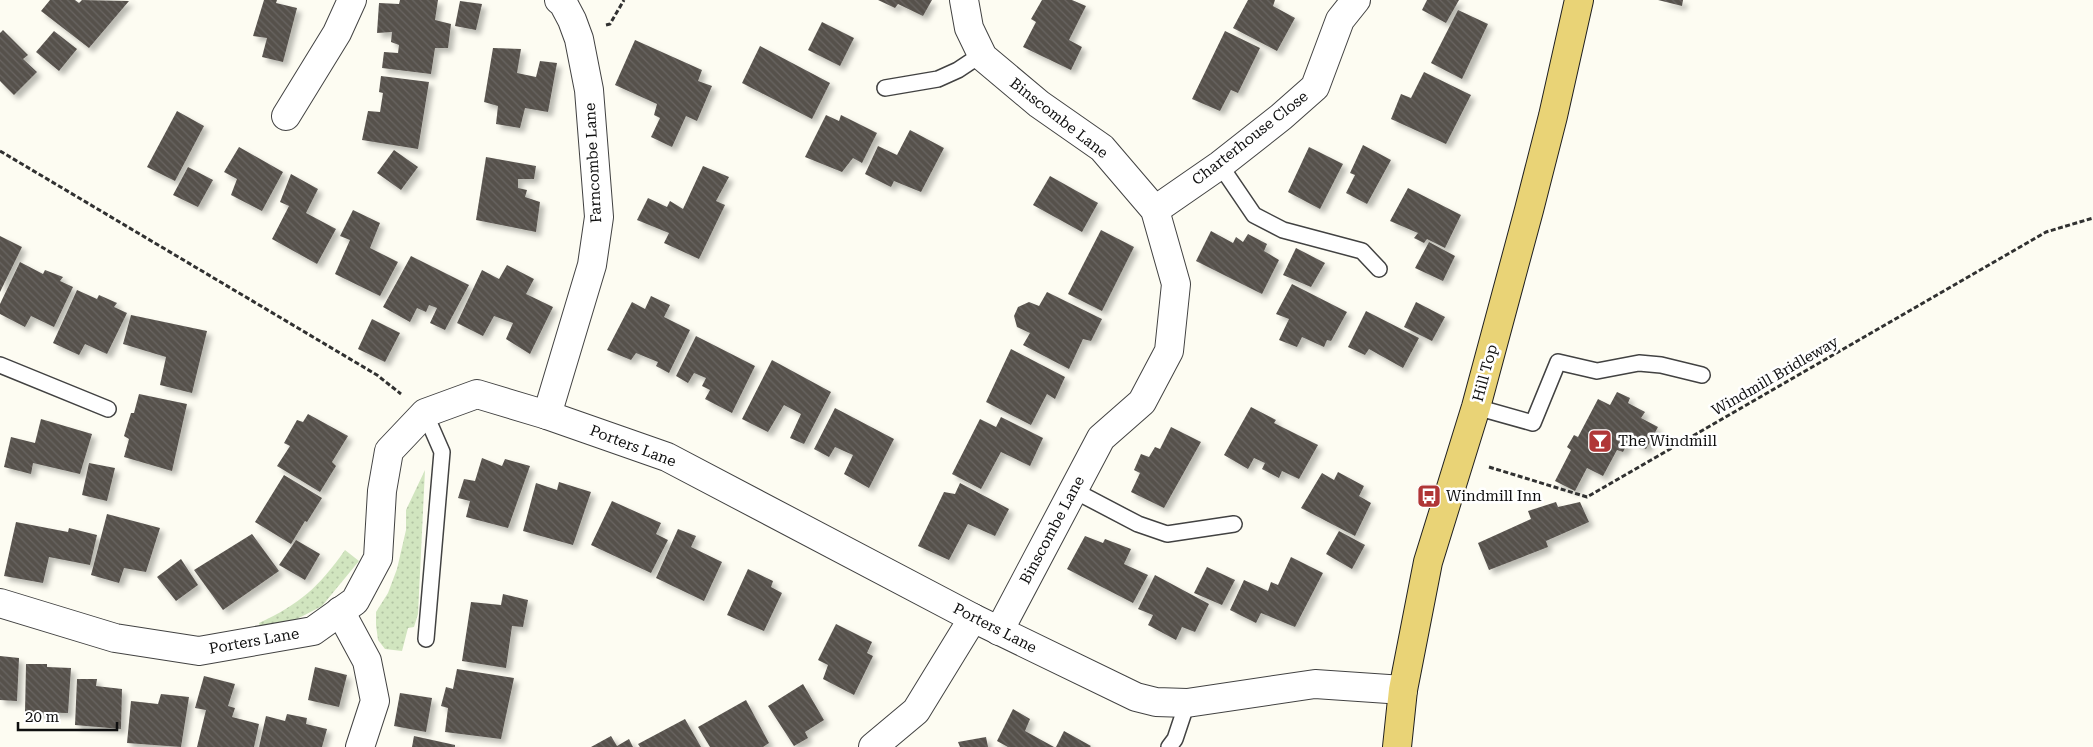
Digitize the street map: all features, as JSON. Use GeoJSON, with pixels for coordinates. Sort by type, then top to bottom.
{"type":"FeatureCollection","features":[{"type":"Feature","properties":{"kind":"main road","name":"Hill Top"},"geometry":{"type":"LineString","coordinates":[[1397,747],[1403,690],[1428,562],[1476,407],[1553,116],[1578,0]]}},
{"type":"Feature","properties":{"kind":"street"},"geometry":{"type":"LineString","coordinates":[[286,116],[337,33],[352,0]]}},
{"type":"Feature","properties":{"kind":"street","name":"Farncombe Lane"},"geometry":{"type":"LineString","coordinates":[[547,415],[592,265],[599,217],[589,90],[579,39],[572,20],[563,3],[559,0]]}},
{"type":"Feature","properties":{"kind":"street","name":"Binscombe Lane"},"geometry":{"type":"LineString","coordinates":[[964,0],[969,28],[983,58],[1039,104],[1102,148],[1155,210],[1176,284],[1169,351],[1142,402],[1101,438],[999,631]]}},
{"type":"Feature","properties":{"kind":"street","name":"Charterhouse Close"},"geometry":{"type":"LineString","coordinates":[[1155,210],[1220,165],[1281,117],[1315,87],[1340,20],[1356,0]]}},
{"type":"Feature","properties":{"kind":"street","name":"Porters Lane"},"geometry":{"type":"LineString","coordinates":[[0,603],[116,638],[199,651],[313,631],[355,600],[378,558],[382,491],[389,451],[425,412],[477,394],[547,415],[667,457],[973,618],[1136,697],[1156,702],[1187,703],[1315,684],[1403,690]]}},
{"type":"Feature","properties":{"kind":"street"},"geometry":{"type":"LineString","coordinates":[[340,611],[368,661],[375,701],[360,747]]}},
{"type":"Feature","properties":{"kind":"street"},"geometry":{"type":"LineString","coordinates":[[873,747],[916,711],[973,618]]}},
{"type":"Feature","properties":{"kind":"lane"},"geometry":{"type":"LineString","coordinates":[[885,88],[938,79],[958,70],[982,54]]}},
{"type":"Feature","properties":{"kind":"lane"},"geometry":{"type":"LineString","coordinates":[[1220,165],[1254,215],[1283,230],[1362,251],[1379,269]]}},
{"type":"Feature","properties":{"kind":"lane"},"geometry":{"type":"LineString","coordinates":[[1476,407],[1533,423],[1558,362],[1597,371],[1638,363],[1661,365],[1702,374]]}},
{"type":"Feature","properties":{"kind":"lane"},"geometry":{"type":"LineString","coordinates":[[0,365],[108,409]]}},
{"type":"Feature","properties":{"kind":"lane"},"geometry":{"type":"LineString","coordinates":[[425,412],[442,452],[426,639]]}},
{"type":"Feature","properties":{"kind":"lane"},"geometry":{"type":"LineString","coordinates":[[1073,490],[1138,524],[1167,534],[1234,524]]}},
{"type":"Feature","properties":{"kind":"lane"},"geometry":{"type":"LineString","coordinates":[[1169,747],[1176,739],[1187,703]]}},
{"type":"Feature","properties":{"kind":"path"},"geometry":{"type":"LineString","coordinates":[[0,151],[377,375],[425,412]]}},
{"type":"Feature","properties":{"kind":"path","name":"Windmill Bridleway"},"geometry":{"type":"LineString","coordinates":[[1460,457],[1587,498],[2046,232],[2093,218]]}},
{"type":"Feature","properties":{"kind":"green space"},"geometry":{"type":"Polygon","coordinates":[[[425,470],[418,614],[414,627],[408,628],[402,651],[385,649],[378,640],[376,612],[388,593],[397,569],[406,530],[406,510],[425,470]]]}},
{"type":"Feature","properties":{"kind":"green space"},"geometry":{"type":"Polygon","coordinates":[[[345,550],[359,561],[322,606],[295,620],[260,627],[259,623],[286,609],[308,593],[345,550]]]}},
{"type":"Feature","properties":{"kind":"building"},"geometry":{"type":"Polygon","coordinates":[[[50,0],[75,0],[79,3],[82,0],[129,1],[89,48],[41,11],[50,0]]]}},
{"type":"Feature","properties":{"kind":"building"},"geometry":{"type":"Polygon","coordinates":[[[264,0],[277,0],[276,3],[297,8],[283,62],[262,57],[267,38],[253,36],[264,0]]]}},
{"type":"Feature","properties":{"kind":"building"},"geometry":{"type":"Polygon","coordinates":[[[400,0],[438,0],[435,20],[451,24],[448,48],[435,48],[431,74],[382,68],[384,52],[398,53],[399,45],[391,42],[392,32],[377,33],[379,3],[399,4],[400,0]]]}},
{"type":"Feature","properties":{"kind":"building"},"geometry":{"type":"Polygon","coordinates":[[[878,0],[932,0],[923,16],[898,4],[895,8],[878,0]]]}},
{"type":"Feature","properties":{"kind":"building"},"geometry":{"type":"Polygon","coordinates":[[[1042,0],[1072,0],[1086,6],[1069,40],[1082,47],[1071,70],[1023,47],[1036,22],[1031,19],[1042,0]]]}},
{"type":"Feature","properties":{"kind":"building"},"geometry":{"type":"Polygon","coordinates":[[[1248,0],[1275,0],[1273,6],[1295,18],[1277,51],[1233,28],[1248,0]]]}},
{"type":"Feature","properties":{"kind":"building"},"geometry":{"type":"Polygon","coordinates":[[[1427,0],[1459,0],[1446,23],[1422,10],[1427,0]]]}},
{"type":"Feature","properties":{"kind":"building"},"geometry":{"type":"Polygon","coordinates":[[[1658,0],[1683,0],[1682,6],[1658,0]]]}},
{"type":"Feature","properties":{"kind":"building"},"geometry":{"type":"Polygon","coordinates":[[[460,1],[482,4],[476,30],[455,26],[460,1]]]}},
{"type":"Feature","properties":{"kind":"building"},"geometry":{"type":"Polygon","coordinates":[[[1458,10],[1488,24],[1462,79],[1431,63],[1458,10]]]}},
{"type":"Feature","properties":{"kind":"building"},"geometry":{"type":"Polygon","coordinates":[[[822,22],[854,38],[840,66],[808,50],[822,22]]]}},
{"type":"Feature","properties":{"kind":"building"},"geometry":{"type":"Polygon","coordinates":[[[3,30],[28,55],[23,59],[37,72],[14,95],[0,81],[0,33],[3,30]]]}},
{"type":"Feature","properties":{"kind":"building"},"geometry":{"type":"Polygon","coordinates":[[[54,31],[77,49],[59,71],[36,52],[54,31]]]}},
{"type":"Feature","properties":{"kind":"building"},"geometry":{"type":"Polygon","coordinates":[[[1225,31],[1260,48],[1238,93],[1231,90],[1220,111],[1192,99],[1225,31]]]}},
{"type":"Feature","properties":{"kind":"building"},"geometry":{"type":"Polygon","coordinates":[[[635,40],[702,70],[698,81],[712,86],[697,121],[686,116],[672,147],[651,137],[660,118],[654,115],[657,104],[615,85],[635,40]]]}},
{"type":"Feature","properties":{"kind":"building"},"geometry":{"type":"Polygon","coordinates":[[[760,46],[830,83],[812,119],[742,83],[760,46]]]}},
{"type":"Feature","properties":{"kind":"building"},"geometry":{"type":"Polygon","coordinates":[[[493,48],[521,49],[517,73],[536,77],[540,61],[557,63],[548,112],[525,108],[520,128],[496,124],[498,106],[484,102],[493,48]]]}},
{"type":"Feature","properties":{"kind":"building"},"geometry":{"type":"Polygon","coordinates":[[[1424,72],[1471,95],[1446,144],[1391,119],[1401,94],[1411,98],[1424,72]]]}},
{"type":"Feature","properties":{"kind":"building"},"geometry":{"type":"Polygon","coordinates":[[[381,76],[429,82],[418,149],[362,140],[368,111],[380,112],[383,93],[379,92],[381,76]]]}},
{"type":"Feature","properties":{"kind":"building"},"geometry":{"type":"Polygon","coordinates":[[[177,111],[204,126],[175,181],[147,167],[177,111]]]}},
{"type":"Feature","properties":{"kind":"building"},"geometry":{"type":"Polygon","coordinates":[[[826,115],[839,121],[841,115],[877,133],[862,163],[853,158],[842,172],[805,157],[826,115]]]}},
{"type":"Feature","properties":{"kind":"building"},"geometry":{"type":"Polygon","coordinates":[[[910,130],[944,148],[921,192],[894,181],[891,187],[865,174],[878,146],[897,155],[910,130]]]}},
{"type":"Feature","properties":{"kind":"building"},"geometry":{"type":"Polygon","coordinates":[[[1363,145],[1391,160],[1367,204],[1346,193],[1355,175],[1350,173],[1363,145]]]}},
{"type":"Feature","properties":{"kind":"building"},"geometry":{"type":"Polygon","coordinates":[[[239,147],[283,172],[262,211],[231,195],[237,179],[224,172],[239,147]]]}},
{"type":"Feature","properties":{"kind":"building"},"geometry":{"type":"Polygon","coordinates":[[[1309,147],[1343,164],[1320,209],[1288,192],[1309,147]]]}},
{"type":"Feature","properties":{"kind":"building"},"geometry":{"type":"Polygon","coordinates":[[[394,150],[418,167],[401,190],[377,173],[394,150]]]}},
{"type":"Feature","properties":{"kind":"building"},"geometry":{"type":"Polygon","coordinates":[[[486,157],[536,166],[534,179],[518,179],[518,188],[527,190],[525,197],[540,202],[536,232],[476,220],[486,157]]]}},
{"type":"Feature","properties":{"kind":"building"},"geometry":{"type":"Polygon","coordinates":[[[703,166],[729,177],[716,201],[725,205],[699,259],[664,243],[669,233],[637,220],[648,198],[667,207],[670,201],[683,209],[703,166]]]}},
{"type":"Feature","properties":{"kind":"building"},"geometry":{"type":"Polygon","coordinates":[[[188,167],[213,180],[198,207],[173,195],[188,167]]]}},
{"type":"Feature","properties":{"kind":"building"},"geometry":{"type":"Polygon","coordinates":[[[291,174],[318,189],[306,213],[336,229],[317,264],[272,239],[289,206],[280,202],[291,174]]]}},
{"type":"Feature","properties":{"kind":"building"},"geometry":{"type":"Polygon","coordinates":[[[1050,176],[1098,203],[1082,232],[1033,205],[1050,176]]]}},
{"type":"Feature","properties":{"kind":"building"},"geometry":{"type":"Polygon","coordinates":[[[1408,188],[1461,215],[1445,248],[1427,239],[1424,243],[1414,238],[1418,233],[1390,221],[1408,188]]]}},
{"type":"Feature","properties":{"kind":"building"},"geometry":{"type":"Polygon","coordinates":[[[353,210],[380,223],[370,248],[398,262],[380,296],[335,274],[350,240],[340,236],[353,210]]]}},
{"type":"Feature","properties":{"kind":"building"},"geometry":{"type":"Polygon","coordinates":[[[1101,230],[1134,247],[1102,311],[1068,294],[1101,230]]]}},
{"type":"Feature","properties":{"kind":"building"},"geometry":{"type":"Polygon","coordinates":[[[1211,231],[1233,243],[1236,237],[1243,242],[1248,234],[1267,244],[1264,251],[1279,260],[1262,294],[1196,261],[1211,231]]]}},
{"type":"Feature","properties":{"kind":"building"},"geometry":{"type":"Polygon","coordinates":[[[0,236],[22,247],[0,292],[0,236]]]}},
{"type":"Feature","properties":{"kind":"building"},"geometry":{"type":"Polygon","coordinates":[[[1429,242],[1455,256],[1443,281],[1415,268],[1429,242]]]}},
{"type":"Feature","properties":{"kind":"building"},"geometry":{"type":"Polygon","coordinates":[[[1296,248],[1325,263],[1311,287],[1283,275],[1296,248]]]}},
{"type":"Feature","properties":{"kind":"building"},"geometry":{"type":"Polygon","coordinates":[[[411,256],[469,285],[445,330],[430,323],[437,308],[429,305],[426,312],[417,308],[410,322],[383,307],[411,256]]]}},
{"type":"Feature","properties":{"kind":"building"},"geometry":{"type":"Polygon","coordinates":[[[20,262],[43,274],[45,270],[63,277],[60,281],[73,287],[54,327],[31,316],[25,327],[0,314],[0,304],[20,262]]]}},
{"type":"Feature","properties":{"kind":"building"},"geometry":{"type":"Polygon","coordinates":[[[507,265],[534,279],[526,294],[553,307],[530,354],[506,339],[513,323],[494,316],[483,336],[457,323],[482,270],[499,279],[507,265]]]}},
{"type":"Feature","properties":{"kind":"building"},"geometry":{"type":"Polygon","coordinates":[[[1292,284],[1347,312],[1331,341],[1327,340],[1324,347],[1302,337],[1297,347],[1279,340],[1289,319],[1276,314],[1292,284]]]}},
{"type":"Feature","properties":{"kind":"building"},"geometry":{"type":"Polygon","coordinates":[[[77,290],[97,299],[99,295],[117,303],[114,307],[127,313],[107,354],[85,344],[79,355],[53,343],[77,290]]]}},
{"type":"Feature","properties":{"kind":"building"},"geometry":{"type":"Polygon","coordinates":[[[1047,292],[1102,319],[1091,341],[1083,339],[1069,369],[1023,345],[1030,333],[1017,327],[1014,316],[1018,307],[1029,302],[1039,306],[1047,292]]]}},
{"type":"Feature","properties":{"kind":"building"},"geometry":{"type":"Polygon","coordinates":[[[651,296],[670,305],[664,317],[690,330],[669,373],[656,366],[658,362],[636,353],[631,360],[607,350],[632,302],[645,309],[651,296]]]}},
{"type":"Feature","properties":{"kind":"building"},"geometry":{"type":"Polygon","coordinates":[[[1416,302],[1445,317],[1432,341],[1404,327],[1416,302]]]}},
{"type":"Feature","properties":{"kind":"building"},"geometry":{"type":"Polygon","coordinates":[[[1366,311],[1419,338],[1403,368],[1369,349],[1365,355],[1348,347],[1366,311]]]}},
{"type":"Feature","properties":{"kind":"building"},"geometry":{"type":"Polygon","coordinates":[[[131,315],[207,331],[192,393],[160,385],[166,357],[123,344],[131,315]]]}},
{"type":"Feature","properties":{"kind":"building"},"geometry":{"type":"Polygon","coordinates":[[[372,319],[400,333],[385,362],[358,349],[372,319]]]}},
{"type":"Feature","properties":{"kind":"building"},"geometry":{"type":"Polygon","coordinates":[[[696,336],[755,366],[732,413],[705,399],[710,390],[702,386],[706,378],[694,373],[688,383],[676,376],[696,336]]]}},
{"type":"Feature","properties":{"kind":"building"},"geometry":{"type":"Polygon","coordinates":[[[1011,349],[1065,377],[1055,399],[1047,394],[1031,425],[986,402],[1011,349]]]}},
{"type":"Feature","properties":{"kind":"building"},"geometry":{"type":"Polygon","coordinates":[[[772,360],[831,392],[804,444],[790,438],[801,414],[784,405],[768,432],[742,419],[772,360]]]}},
{"type":"Feature","properties":{"kind":"building","name":"The Windmill"},"geometry":{"type":"Polygon","coordinates":[[[1617,392],[1630,398],[1628,403],[1645,412],[1641,418],[1658,427],[1646,449],[1629,440],[1623,452],[1617,450],[1603,476],[1587,468],[1575,491],[1555,481],[1571,450],[1567,447],[1574,435],[1578,437],[1598,399],[1610,405],[1617,392]]]}},
{"type":"Feature","properties":{"kind":"building"},"geometry":{"type":"Polygon","coordinates":[[[139,394],[187,404],[172,471],[124,457],[129,439],[124,436],[131,413],[134,413],[139,394]]]}},
{"type":"Feature","properties":{"kind":"building"},"geometry":{"type":"Polygon","coordinates":[[[1251,407],[1276,420],[1274,423],[1318,445],[1299,479],[1282,471],[1279,478],[1262,469],[1265,463],[1254,458],[1248,469],[1224,455],[1251,407]]]}},
{"type":"Feature","properties":{"kind":"building"},"geometry":{"type":"Polygon","coordinates":[[[835,408],[894,439],[869,488],[844,474],[853,455],[835,447],[829,457],[814,449],[835,408]]]}},
{"type":"Feature","properties":{"kind":"building"},"geometry":{"type":"Polygon","coordinates":[[[308,414],[348,436],[332,462],[336,466],[320,492],[277,466],[290,446],[284,443],[297,420],[303,422],[308,414]]]}},
{"type":"Feature","properties":{"kind":"building"},"geometry":{"type":"Polygon","coordinates":[[[1001,417],[1043,438],[1030,466],[1001,452],[981,489],[952,474],[980,419],[996,427],[1001,417]]]}},
{"type":"Feature","properties":{"kind":"building"},"geometry":{"type":"Polygon","coordinates":[[[41,419],[92,434],[80,474],[33,463],[31,474],[4,467],[11,437],[35,443],[41,419]]]}},
{"type":"Feature","properties":{"kind":"building"},"geometry":{"type":"Polygon","coordinates":[[[1171,427],[1201,442],[1164,508],[1131,492],[1140,473],[1134,470],[1141,454],[1149,457],[1155,447],[1160,449],[1171,427]]]}},
{"type":"Feature","properties":{"kind":"building"},"geometry":{"type":"Polygon","coordinates":[[[482,458],[502,466],[505,459],[530,466],[508,528],[466,517],[470,501],[458,498],[464,479],[475,481],[482,458]]]}},
{"type":"Feature","properties":{"kind":"building"},"geometry":{"type":"Polygon","coordinates":[[[89,463],[115,468],[107,501],[82,495],[89,463]]]}},
{"type":"Feature","properties":{"kind":"building"},"geometry":{"type":"Polygon","coordinates":[[[1338,472],[1364,486],[1359,496],[1371,503],[1355,536],[1301,508],[1322,473],[1334,480],[1338,472]]]}},
{"type":"Feature","properties":{"kind":"building"},"geometry":{"type":"Polygon","coordinates":[[[284,475],[322,498],[291,544],[255,522],[284,475]]]}},
{"type":"Feature","properties":{"kind":"building"},"geometry":{"type":"Polygon","coordinates":[[[559,482],[591,492],[573,545],[523,531],[536,483],[557,490],[559,482]]]}},
{"type":"Feature","properties":{"kind":"building"},"geometry":{"type":"Polygon","coordinates":[[[960,483],[1009,509],[995,536],[968,524],[949,560],[918,546],[944,492],[955,494],[960,483]]]}},
{"type":"Feature","properties":{"kind":"building"},"geometry":{"type":"Polygon","coordinates":[[[612,501],[661,523],[656,534],[668,540],[651,573],[591,545],[612,501]]]}},
{"type":"Feature","properties":{"kind":"building"},"geometry":{"type":"Polygon","coordinates":[[[1556,502],[1558,507],[1580,502],[1589,522],[1546,541],[1548,547],[1489,570],[1478,543],[1531,519],[1528,511],[1556,502]]]}},
{"type":"Feature","properties":{"kind":"building"},"geometry":{"type":"Polygon","coordinates":[[[107,514],[160,528],[146,572],[124,568],[119,583],[91,575],[107,514]]]}},
{"type":"Feature","properties":{"kind":"building"},"geometry":{"type":"Polygon","coordinates":[[[16,522],[68,532],[69,528],[97,535],[90,565],[49,557],[43,583],[4,576],[16,522]]]}},
{"type":"Feature","properties":{"kind":"building"},"geometry":{"type":"Polygon","coordinates":[[[678,529],[696,536],[691,547],[722,562],[704,601],[656,578],[678,529]]]}},
{"type":"Feature","properties":{"kind":"building"},"geometry":{"type":"Polygon","coordinates":[[[1339,531],[1365,545],[1352,569],[1326,554],[1339,531]]]}},
{"type":"Feature","properties":{"kind":"building"},"geometry":{"type":"Polygon","coordinates":[[[252,534],[279,571],[223,610],[194,570],[252,534]]]}},
{"type":"Feature","properties":{"kind":"building"},"geometry":{"type":"Polygon","coordinates":[[[1085,536],[1103,543],[1105,539],[1131,549],[1124,564],[1148,575],[1133,603],[1067,569],[1085,536]]]}},
{"type":"Feature","properties":{"kind":"building"},"geometry":{"type":"Polygon","coordinates":[[[296,540],[320,554],[305,580],[279,565],[296,540]]]}},
{"type":"Feature","properties":{"kind":"building"},"geometry":{"type":"Polygon","coordinates":[[[1291,557],[1323,573],[1295,627],[1261,613],[1256,623],[1230,610],[1244,580],[1268,591],[1271,582],[1278,585],[1291,557]]]}},
{"type":"Feature","properties":{"kind":"building"},"geometry":{"type":"Polygon","coordinates":[[[181,559],[198,585],[176,601],[157,577],[181,559]]]}},
{"type":"Feature","properties":{"kind":"building"},"geometry":{"type":"Polygon","coordinates":[[[1207,567],[1235,580],[1222,605],[1194,593],[1207,567]]]}},
{"type":"Feature","properties":{"kind":"building"},"geometry":{"type":"Polygon","coordinates":[[[748,569],[773,581],[771,587],[782,593],[764,631],[727,615],[748,569]]]}},
{"type":"Feature","properties":{"kind":"building"},"geometry":{"type":"Polygon","coordinates":[[[1155,575],[1209,604],[1195,632],[1182,627],[1176,640],[1148,625],[1153,615],[1138,609],[1155,575]]]}},
{"type":"Feature","properties":{"kind":"building"},"geometry":{"type":"Polygon","coordinates":[[[503,594],[528,600],[523,627],[512,626],[506,668],[462,661],[471,602],[501,605],[503,594]]]}},
{"type":"Feature","properties":{"kind":"building"},"geometry":{"type":"Polygon","coordinates":[[[836,624],[872,642],[867,653],[873,656],[854,695],[823,679],[828,665],[818,660],[836,624]]]}},
{"type":"Feature","properties":{"kind":"building"},"geometry":{"type":"Polygon","coordinates":[[[0,656],[19,658],[17,701],[0,700],[0,656]]]}},
{"type":"Feature","properties":{"kind":"building"},"geometry":{"type":"Polygon","coordinates":[[[26,664],[47,664],[47,667],[71,668],[68,713],[25,712],[26,664]]]}},
{"type":"Feature","properties":{"kind":"building"},"geometry":{"type":"Polygon","coordinates":[[[315,667],[347,675],[339,707],[308,700],[315,667]]]}},
{"type":"Feature","properties":{"kind":"building"},"geometry":{"type":"Polygon","coordinates":[[[457,669],[514,678],[501,739],[445,732],[448,708],[441,706],[446,687],[453,689],[457,669]]]}},
{"type":"Feature","properties":{"kind":"building"},"geometry":{"type":"Polygon","coordinates":[[[204,676],[235,684],[228,706],[235,708],[232,717],[259,724],[254,747],[197,747],[206,710],[195,708],[204,676]]]}},
{"type":"Feature","properties":{"kind":"building"},"geometry":{"type":"Polygon","coordinates":[[[77,679],[97,679],[96,686],[122,689],[121,729],[75,725],[77,679]]]}},
{"type":"Feature","properties":{"kind":"building"},"geometry":{"type":"Polygon","coordinates":[[[803,684],[824,720],[805,732],[808,738],[794,746],[768,706],[803,684]]]}},
{"type":"Feature","properties":{"kind":"building"},"geometry":{"type":"Polygon","coordinates":[[[400,693],[432,698],[426,732],[394,726],[400,693]]]}},
{"type":"Feature","properties":{"kind":"building"},"geometry":{"type":"Polygon","coordinates":[[[161,694],[189,697],[181,747],[127,743],[131,701],[158,704],[161,694]]]}},
{"type":"Feature","properties":{"kind":"building"},"geometry":{"type":"Polygon","coordinates":[[[746,700],[769,743],[763,747],[710,747],[698,727],[746,700]]]}},
{"type":"Feature","properties":{"kind":"building"},"geometry":{"type":"Polygon","coordinates":[[[1013,709],[1030,719],[1025,731],[1054,747],[1008,747],[997,741],[1013,709]]]}},
{"type":"Feature","properties":{"kind":"building"},"geometry":{"type":"Polygon","coordinates":[[[287,714],[307,718],[306,724],[327,729],[322,747],[259,747],[266,716],[285,721],[287,714]]]}},
{"type":"Feature","properties":{"kind":"building"},"geometry":{"type":"Polygon","coordinates":[[[685,719],[701,747],[640,747],[638,744],[685,719]]]}},
{"type":"Feature","properties":{"kind":"building"},"geometry":{"type":"Polygon","coordinates":[[[1064,731],[1091,746],[1056,747],[1064,731]]]}},
{"type":"Feature","properties":{"kind":"building"},"geometry":{"type":"Polygon","coordinates":[[[414,736],[455,745],[455,747],[412,747],[414,736]]]}},
{"type":"Feature","properties":{"kind":"building"},"geometry":{"type":"Polygon","coordinates":[[[611,736],[617,746],[629,739],[633,747],[591,747],[611,736]]]}},
{"type":"Feature","properties":{"kind":"building"},"geometry":{"type":"Polygon","coordinates":[[[986,737],[988,747],[960,747],[958,742],[986,737]]]}},
{"type":"Feature","properties":{"kind":"place","name":"The Windmill"},"geometry":{"type":"Point","coordinates":[1600,441]}},
{"type":"Feature","properties":{"kind":"place","name":"Windmill Inn"},"geometry":{"type":"Point","coordinates":[1429,496]}}]}
